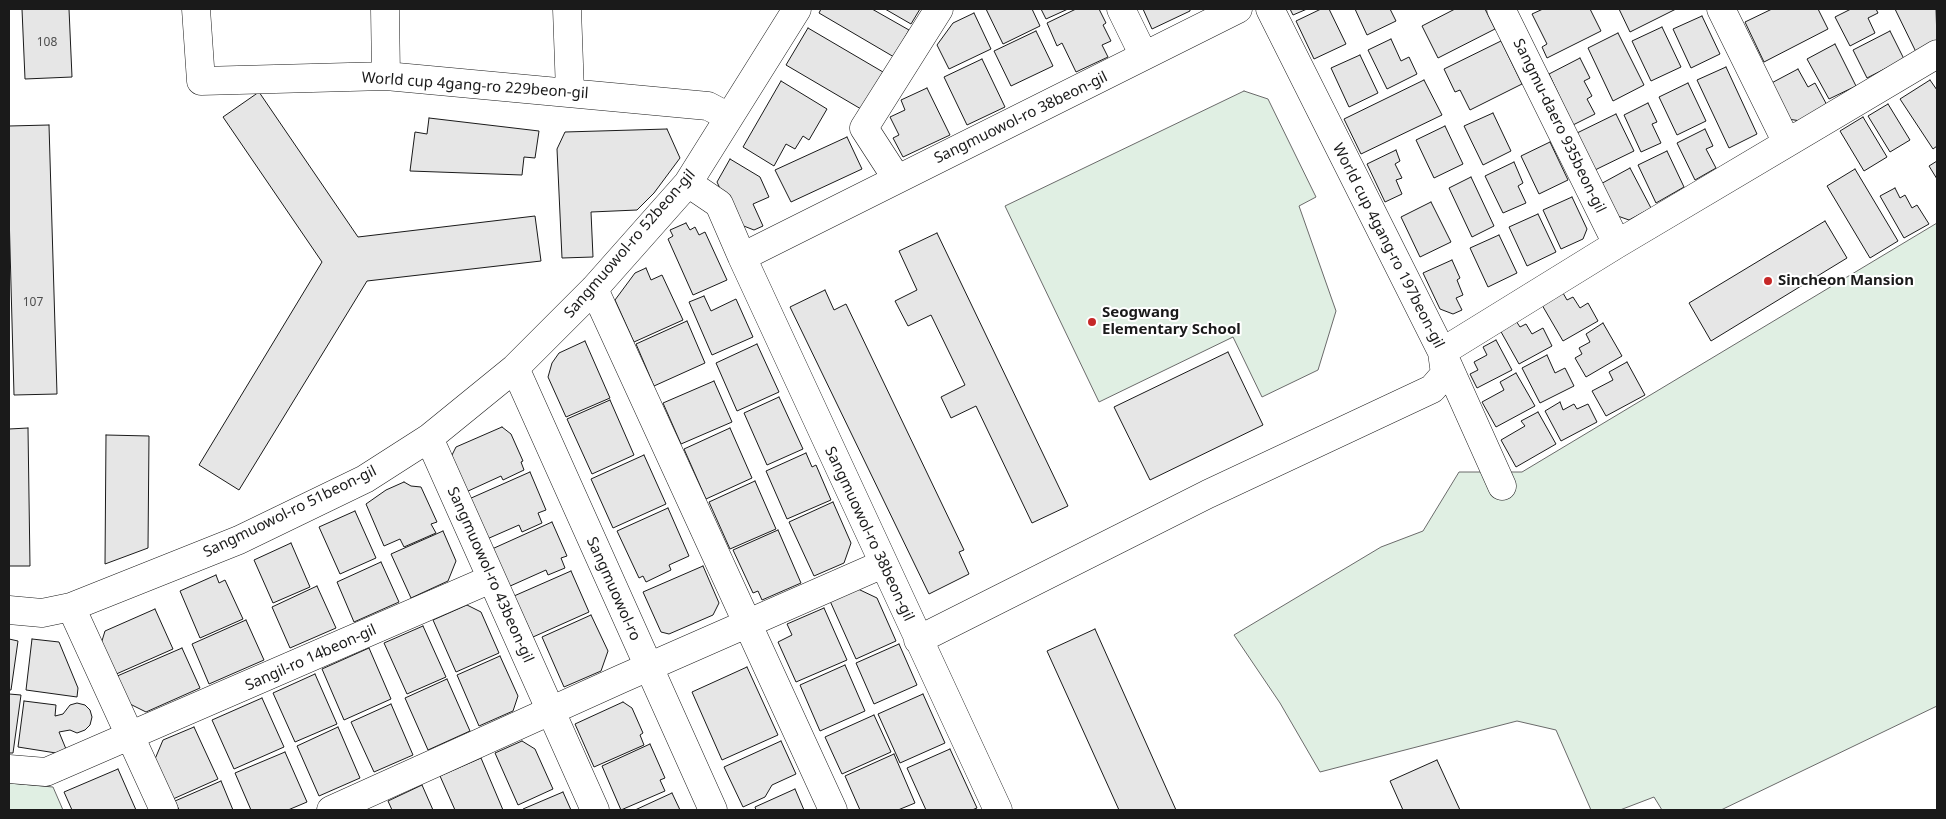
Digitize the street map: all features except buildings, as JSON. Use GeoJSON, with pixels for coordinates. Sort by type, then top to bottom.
{"type":"FeatureCollection","features":[{"type":"Feature","properties":{"kind":"street","name":"World cup 4gang-ro 229beon-gil"},"geometry":{"type":"LineString","coordinates":[[196,9],[201,81],[386,76],[708,106],[728,116]]}},
{"type":"Feature","properties":{"kind":"street"},"geometry":{"type":"LineString","coordinates":[[385,9],[386,76]]}},
{"type":"Feature","properties":{"kind":"street"},"geometry":{"type":"LineString","coordinates":[[567,9],[570,92]]}},
{"type":"Feature","properties":{"kind":"street","name":"Sangmuowol-ro 52beon-gil"},"geometry":{"type":"LineString","coordinates":[[515,368],[594,289],[688,183],[728,116],[797,9]]}},
{"type":"Feature","properties":{"kind":"street"},"geometry":{"type":"LineString","coordinates":[[897,179],[864,128],[939,9]]}},
{"type":"Feature","properties":{"kind":"street"},"geometry":{"type":"LineString","coordinates":[[1122,9],[1144,56]]}},
{"type":"Feature","properties":{"kind":"street","name":"Sangmuowol-ro 38beon-gil"},"geometry":{"type":"LineString","coordinates":[[742,257],[1238,9]]}},
{"type":"Feature","properties":{"kind":"street","name":"World cup 4gang-ro 197beon-gil"},"geometry":{"type":"LineString","coordinates":[[1270,9],[1442,352],[1502,486]]}},
{"type":"Feature","properties":{"kind":"street","name":"Sangmu-daero 935beon-gil"},"geometry":{"type":"LineString","coordinates":[[1501,9],[1616,244]]}},
{"type":"Feature","properties":{"kind":"street"},"geometry":{"type":"LineString","coordinates":[[1721,9],[1787,143]]}},
{"type":"Feature","properties":{"kind":"street"},"geometry":{"type":"LineString","coordinates":[[918,640],[1208,494],[1432,389],[1445,374],[1442,352],[1616,244],[1937,54]]}},
{"type":"Feature","properties":{"kind":"street","name":"Sangmuowol-ro 38beon-gil"},"geometry":{"type":"LineString","coordinates":[[688,183],[719,204],[883,564],[998,810]]}},
{"type":"Feature","properties":{"kind":"street"},"geometry":{"type":"LineString","coordinates":[[594,289],[834,810]]}},
{"type":"Feature","properties":{"kind":"street","name":"Sangmuowol-ro 51beon-gil"},"geometry":{"type":"LineString","coordinates":[[9,610],[42,613],[71,607],[239,540],[365,479],[429,438],[515,368]]}},
{"type":"Feature","properties":{"kind":"street","name":"Sangmuowol-ro"},"geometry":{"type":"LineString","coordinates":[[515,368],[713,810]]}},
{"type":"Feature","properties":{"kind":"street","name":"Sangmuowol-ro 43beon-gil"},"geometry":{"type":"LineString","coordinates":[[429,438],[595,810]]}},
{"type":"Feature","properties":{"kind":"street"},"geometry":{"type":"LineString","coordinates":[[331,810],[648,667],[883,564]]}},
{"type":"Feature","properties":{"kind":"street","name":"Sangil-ro 14beon-gil"},"geometry":{"type":"LineString","coordinates":[[9,769],[46,772],[491,579]]}},
{"type":"Feature","properties":{"kind":"street"},"geometry":{"type":"LineString","coordinates":[[71,607],[164,810]]}},
{"type":"Feature","properties":{"kind":"green space"},"geometry":{"type":"Polygon","coordinates":[[[1244,91],[1268,99],[1316,197],[1299,206],[1336,311],[1318,370],[1262,397],[1233,337],[1099,402],[1005,206],[1244,91]]]}},
{"type":"Feature","properties":{"kind":"green space"},"geometry":{"type":"Polygon","coordinates":[[[1937,223],[1937,706],[1721,810],[1662,810],[1654,797],[1620,810],[1591,810],[1556,730],[1517,721],[1320,772],[1280,703],[1234,635],[1381,547],[1423,531],[1459,472],[1522,472],[1937,223]]]}},
{"type":"Feature","properties":{"kind":"green space"},"geometry":{"type":"Polygon","coordinates":[[[9,783],[53,787],[63,810],[9,810],[9,783]]]}},
{"type":"Feature","properties":{"kind":"place","name":"Sincheon Mansion"},"geometry":{"type":"Point","coordinates":[1768,281]}},
{"type":"Feature","properties":{"kind":"place","name":"Seogwang Elementary School"},"geometry":{"type":"Point","coordinates":[1092,322]}}]}
